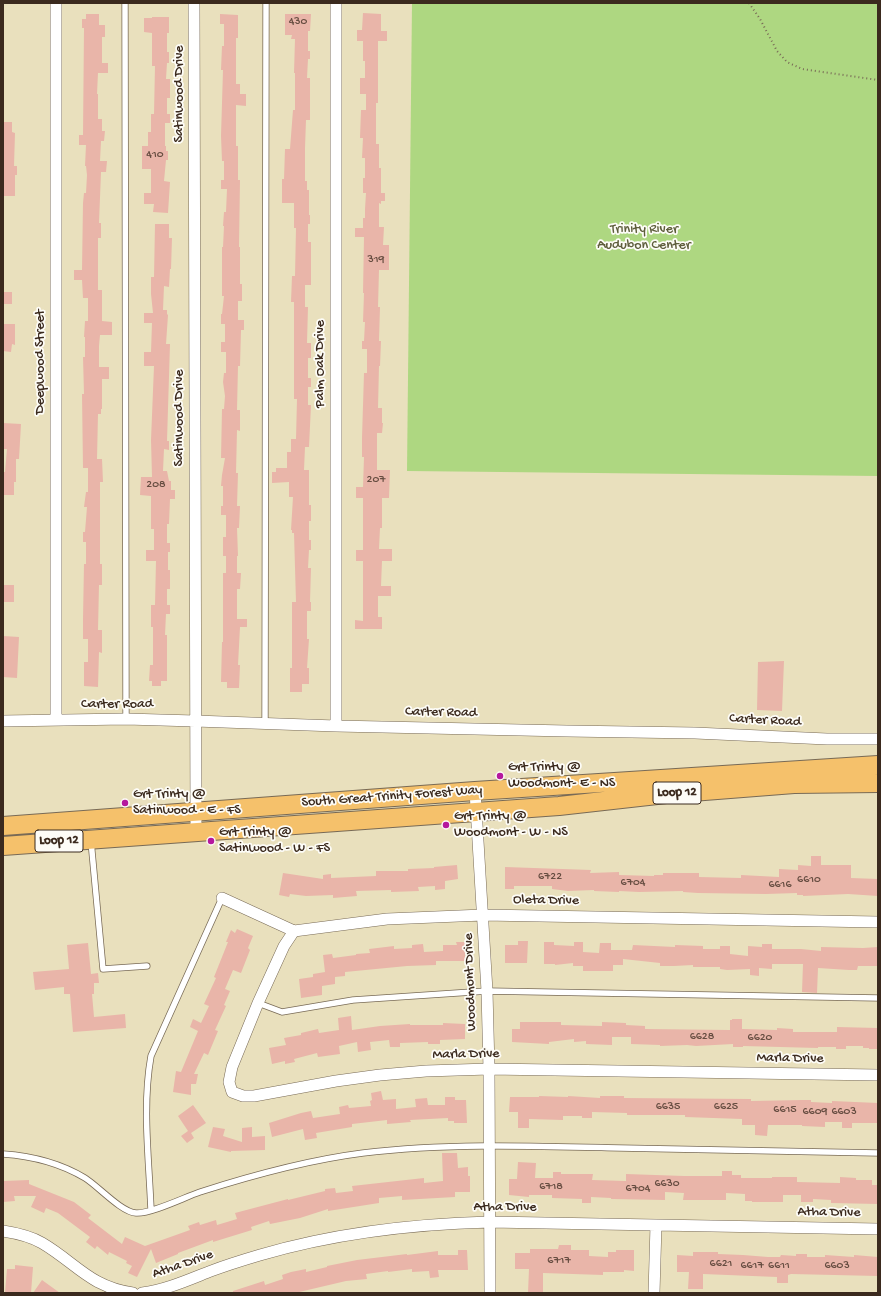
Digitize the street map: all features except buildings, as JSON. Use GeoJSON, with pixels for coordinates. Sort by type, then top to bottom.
{"type":"FeatureCollection","features":[{"type":"Feature","properties":{"kind":"main road","name":"South Great Trinity Forest Way"},"geometry":{"type":"LineString","coordinates":[[3,826],[475,791],[878,765]]}},
{"type":"Feature","properties":{"kind":"main road","name":"South Great Trinity Forest Way"},"geometry":{"type":"LineString","coordinates":[[3,846],[559,806],[666,794],[802,784],[878,783]]}},
{"type":"Feature","properties":{"kind":"street","name":"Deepwood Street"},"geometry":{"type":"LineString","coordinates":[[56,3],[56,720]]}},
{"type":"Feature","properties":{"kind":"street","name":"Satinwood Drive"},"geometry":{"type":"LineString","coordinates":[[194,3],[196,832]]}},
{"type":"Feature","properties":{"kind":"street","name":"Palm Oak Drive"},"geometry":{"type":"LineString","coordinates":[[336,3],[336,726]]}},
{"type":"Feature","properties":{"kind":"street","name":"Carter Road"},"geometry":{"type":"LineString","coordinates":[[3,721],[126,719],[336,726],[695,732],[878,739]]}},
{"type":"Feature","properties":{"kind":"street","name":"Woodmont Drive"},"geometry":{"type":"LineString","coordinates":[[475,791],[487,991],[489,1069],[490,1293]]}},
{"type":"Feature","properties":{"kind":"street"},"geometry":{"type":"LineString","coordinates":[[222,898],[294,931]]}},
{"type":"Feature","properties":{"kind":"street","name":"Oleta Drive"},"geometry":{"type":"LineString","coordinates":[[294,931],[386,919],[483,915],[878,922]]}},
{"type":"Feature","properties":{"kind":"street","name":"Marla Drive"},"geometry":{"type":"LineString","coordinates":[[294,931],[284,946],[232,1067],[229,1082],[232,1092],[243,1096],[254,1096],[336,1081],[426,1070],[489,1069],[878,1075]]}},
{"type":"Feature","properties":{"kind":"street","name":"Atha Drive"},"geometry":{"type":"LineString","coordinates":[[142,1293],[169,1288],[213,1270],[259,1255],[328,1238],[373,1230],[409,1226],[490,1222],[878,1229]]}},
{"type":"Feature","properties":{"kind":"street"},"geometry":{"type":"LineString","coordinates":[[654,1293],[656,1225]]}},
{"type":"Feature","properties":{"kind":"street"},"geometry":{"type":"LineString","coordinates":[[3,1231],[21,1234],[40,1242],[88,1277],[105,1286],[122,1292],[133,1293]]}},
{"type":"Feature","properties":{"kind":"lane"},"geometry":{"type":"LineString","coordinates":[[125,3],[126,719]]}},
{"type":"Feature","properties":{"kind":"lane"},"geometry":{"type":"LineString","coordinates":[[265,724],[266,3]]}},
{"type":"Feature","properties":{"kind":"lane"},"geometry":{"type":"LineString","coordinates":[[91,839],[103,968],[147,966]]}},
{"type":"Feature","properties":{"kind":"lane"},"geometry":{"type":"LineString","coordinates":[[151,1210],[146,1100],[147,1076],[151,1056],[222,898]]}},
{"type":"Feature","properties":{"kind":"lane"},"geometry":{"type":"LineString","coordinates":[[258,1004],[282,1012],[353,1000],[487,991],[878,998]]}},
{"type":"Feature","properties":{"kind":"lane"},"geometry":{"type":"LineString","coordinates":[[3,1154],[34,1157],[57,1164],[85,1178],[128,1211],[138,1213],[151,1210],[199,1192],[316,1161],[364,1153],[423,1148],[489,1145],[878,1153]]}},
{"type":"Feature","properties":{"kind":"path"},"geometry":{"type":"LineString","coordinates":[[749,3],[760,19],[777,51],[787,62],[802,69],[878,80]]}},
{"type":"Feature","properties":{"kind":"green space","name":"Trinity River Audubon Center"},"geometry":{"type":"Polygon","coordinates":[[[412,3],[878,3],[878,476],[407,471],[412,3]]]}},
{"type":"Feature","properties":{"kind":"place","name":"Grt Trinty @ Woodmont- E - NS"},"geometry":{"type":"Point","coordinates":[500,776]}},
{"type":"Feature","properties":{"kind":"place","name":"Grt Trinty @ Satinwood - E - FS"},"geometry":{"type":"Point","coordinates":[125,803]}},
{"type":"Feature","properties":{"kind":"place","name":"Grt Trinty @ Woodmont - W - NS"},"geometry":{"type":"Point","coordinates":[446,825]}},
{"type":"Feature","properties":{"kind":"place","name":"Grt Trinty @ Satinwood - W - FS"},"geometry":{"type":"Point","coordinates":[211,841]}}]}
